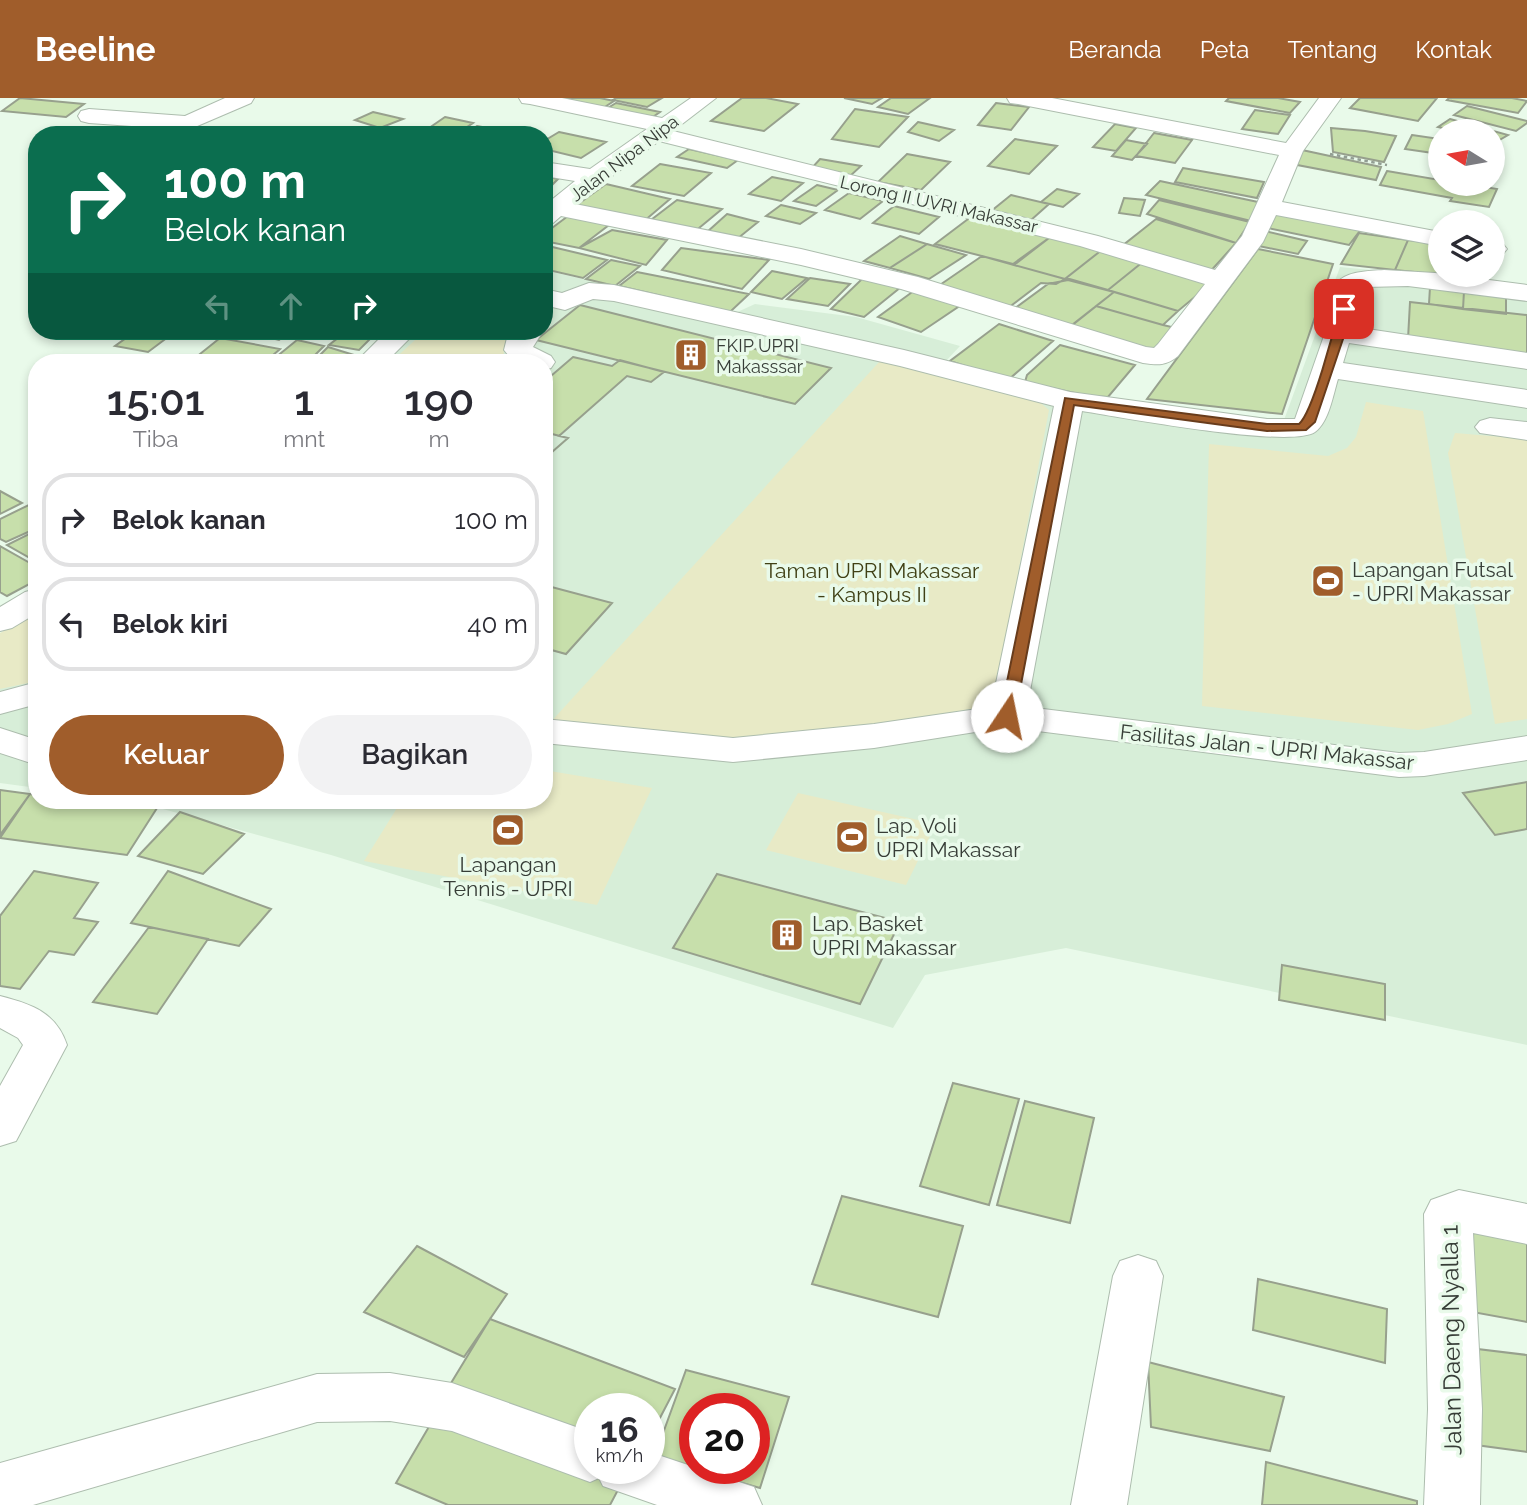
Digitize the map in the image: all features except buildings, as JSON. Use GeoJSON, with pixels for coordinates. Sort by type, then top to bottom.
{"type":"FeatureCollection","features":[{"type":"Feature","properties":{"kind":"street"},"geometry":{"type":"LineString","coordinates":[[182,126],[243,98]]}},
{"type":"Feature","properties":{"kind":"street","name":"Lorong II UVRI Makassar"},"geometry":{"type":"LineString","coordinates":[[530,98],[1075,237],[1220,280]]}},
{"type":"Feature","properties":{"kind":"street","name":"Jalan Nipa Nipa"},"geometry":{"type":"LineString","coordinates":[[553,211],[594,177],[705,98]]}},
{"type":"Feature","properties":{"kind":"street"},"geometry":{"type":"LineString","coordinates":[[1018,98],[1293,149]]}},
{"type":"Feature","properties":{"kind":"street"},"geometry":{"type":"LineString","coordinates":[[553,214],[800,257],[909,283],[1151,357],[1163,355],[1168,350],[1254,237],[1293,149],[1330,98]]}},
{"type":"Feature","properties":{"kind":"street"},"geometry":{"type":"LineString","coordinates":[[89,116],[154,126]]}},
{"type":"Feature","properties":{"kind":"street"},"geometry":{"type":"LineString","coordinates":[[553,170],[594,177]]}},
{"type":"Feature","properties":{"kind":"street"},"geometry":{"type":"LineString","coordinates":[[1267,206],[1428,237]]}},
{"type":"Feature","properties":{"kind":"street"},"geometry":{"type":"LineString","coordinates":[[553,305],[589,291],[614,293],[904,358],[1069,401],[1288,429],[1302,428],[1309,422],[1339,333],[1349,284],[1384,276],[1527,293]]}},
{"type":"Feature","properties":{"kind":"street"},"geometry":{"type":"LineString","coordinates":[[1339,333],[1527,360]]}},
{"type":"Feature","properties":{"kind":"street"},"geometry":{"type":"LineString","coordinates":[[379,354],[393,340]]}},
{"type":"Feature","properties":{"kind":"street"},"geometry":{"type":"LineString","coordinates":[[520,340],[518,350],[526,354]]}},
{"type":"Feature","properties":{"kind":"street"},"geometry":{"type":"LineString","coordinates":[[1327,369],[1527,399]]}},
{"type":"Feature","properties":{"kind":"street"},"geometry":{"type":"LineString","coordinates":[[1007,716],[1069,401]]}},
{"type":"Feature","properties":{"kind":"street"},"geometry":{"type":"LineString","coordinates":[[1490,427],[1527,431]]}},
{"type":"Feature","properties":{"kind":"street"},"geometry":{"type":"LineString","coordinates":[[2,616],[28,603]]}},
{"type":"Feature","properties":{"kind":"street"},"geometry":{"type":"LineString","coordinates":[[0,703],[28,695]]}},
{"type":"Feature","properties":{"kind":"street","name":"Fasilitas Jalan - UPRI Makassar"},"geometry":{"type":"LineString","coordinates":[[553,732],[733,750],[874,736],[1007,716],[1399,765],[1424,764],[1527,748]]}},
{"type":"Feature","properties":{"kind":"street"},"geometry":{"type":"LineString","coordinates":[[0,740],[28,750]]}},
{"type":"Feature","properties":{"kind":"street"},"geometry":{"type":"LineString","coordinates":[[0,1012],[38,1028],[46,1045],[0,1128]]}},
{"type":"Feature","properties":{"kind":"street","name":"Jalan Daeng Nyalla 1"},"geometry":{"type":"LineString","coordinates":[[1452,1505],[1454,1409],[1448,1214],[1459,1210],[1527,1223]]}},
{"type":"Feature","properties":{"kind":"street"},"geometry":{"type":"LineString","coordinates":[[1099,1505],[1138,1276]]}},
{"type":"Feature","properties":{"kind":"street"},"geometry":{"type":"LineString","coordinates":[[0,1489],[317,1398],[390,1398],[452,1406],[574,1451]]}},
{"type":"Feature","properties":{"kind":"street"},"geometry":{"type":"LineString","coordinates":[[665,1482],[734,1505]]}},
{"type":"Feature","properties":{"kind":"path"},"geometry":{"type":"LineString","coordinates":[[1293,149],[1387,165]]}},
{"type":"Feature","properties":{"kind":"shaded area"},"geometry":{"type":"Polygon","coordinates":[[[1340,267],[1428,275],[1428,287],[1505,287],[1505,283],[1527,285],[1527,1045],[1066,948],[925,975],[893,1028],[331,855],[163,809],[553,809],[553,354],[395,354],[408,340],[553,340],[553,272],[733,314],[755,304],[856,317],[960,346],[946,361],[1078,396],[1284,420],[1340,267]]]}},
{"type":"Feature","properties":{"kind":"shaded area"},"geometry":{"type":"Polygon","coordinates":[[[28,617],[28,787],[0,783],[0,634],[28,617]]]}},
{"type":"Feature","properties":{"kind":"green space"},"geometry":{"type":"Polygon","coordinates":[[[415,340],[508,340],[504,346],[504,354],[400,354],[415,340]]]}},
{"type":"Feature","properties":{"kind":"green space","name":"Taman UPRI Makassar - Kampus II"},"geometry":{"type":"Polygon","coordinates":[[[880,361],[1037,400],[1049,410],[993,705],[903,721],[753,741],[553,725],[553,720],[880,361]]]}},
{"type":"Feature","properties":{"kind":"green space","name":"Lapangan Futsal - UPRI Makassar"},"geometry":{"type":"Polygon","coordinates":[[[1366,402],[1423,411],[1472,714],[1448,724],[1418,730],[1202,706],[1209,444],[1328,456],[1347,448],[1356,437],[1366,402]]]}},
{"type":"Feature","properties":{"kind":"green space"},"geometry":{"type":"Polygon","coordinates":[[[1455,433],[1527,439],[1527,719],[1495,724],[1448,453],[1455,433]]]}},
{"type":"Feature","properties":{"kind":"green space"},"geometry":{"type":"Polygon","coordinates":[[[28,617],[28,683],[0,689],[0,633],[28,617]]]}},
{"type":"Feature","properties":{"kind":"green space","name":"Lapangan Tennis - UPRI"},"geometry":{"type":"Polygon","coordinates":[[[553,772],[652,788],[597,905],[364,861],[396,809],[553,809],[553,772]]]}},
{"type":"Feature","properties":{"kind":"green space","name":"Lap. Voli UPRI Makassar"},"geometry":{"type":"Polygon","coordinates":[[[798,793],[936,824],[906,885],[766,850],[798,793]]]}},
{"type":"Feature","properties":{"kind":"place","name":"FKIP UPRI Makasssar"},"geometry":{"type":"Point","coordinates":[691,355]}},
{"type":"Feature","properties":{"kind":"place","name":"Lapangan Futsal - UPRI Makassar"},"geometry":{"type":"Point","coordinates":[1328,581]}},
{"type":"Feature","properties":{"kind":"place","name":"Lapangan Tennis - UPRI"},"geometry":{"type":"Point","coordinates":[508,830]}},
{"type":"Feature","properties":{"kind":"place","name":"Lap. Voli UPRI Makassar"},"geometry":{"type":"Point","coordinates":[852,837]}},
{"type":"Feature","properties":{"kind":"place","name":"Lap. Basket UPRI Makassar"},"geometry":{"type":"Point","coordinates":[787,935]}},
{"type":"Feature","properties":{"kind":"route"},"geometry":{"type":"LineString","coordinates":[[1007,716],[1069,401],[1267,428],[1302,428],[1309,422],[1339,333],[1344,309]]}}]}
